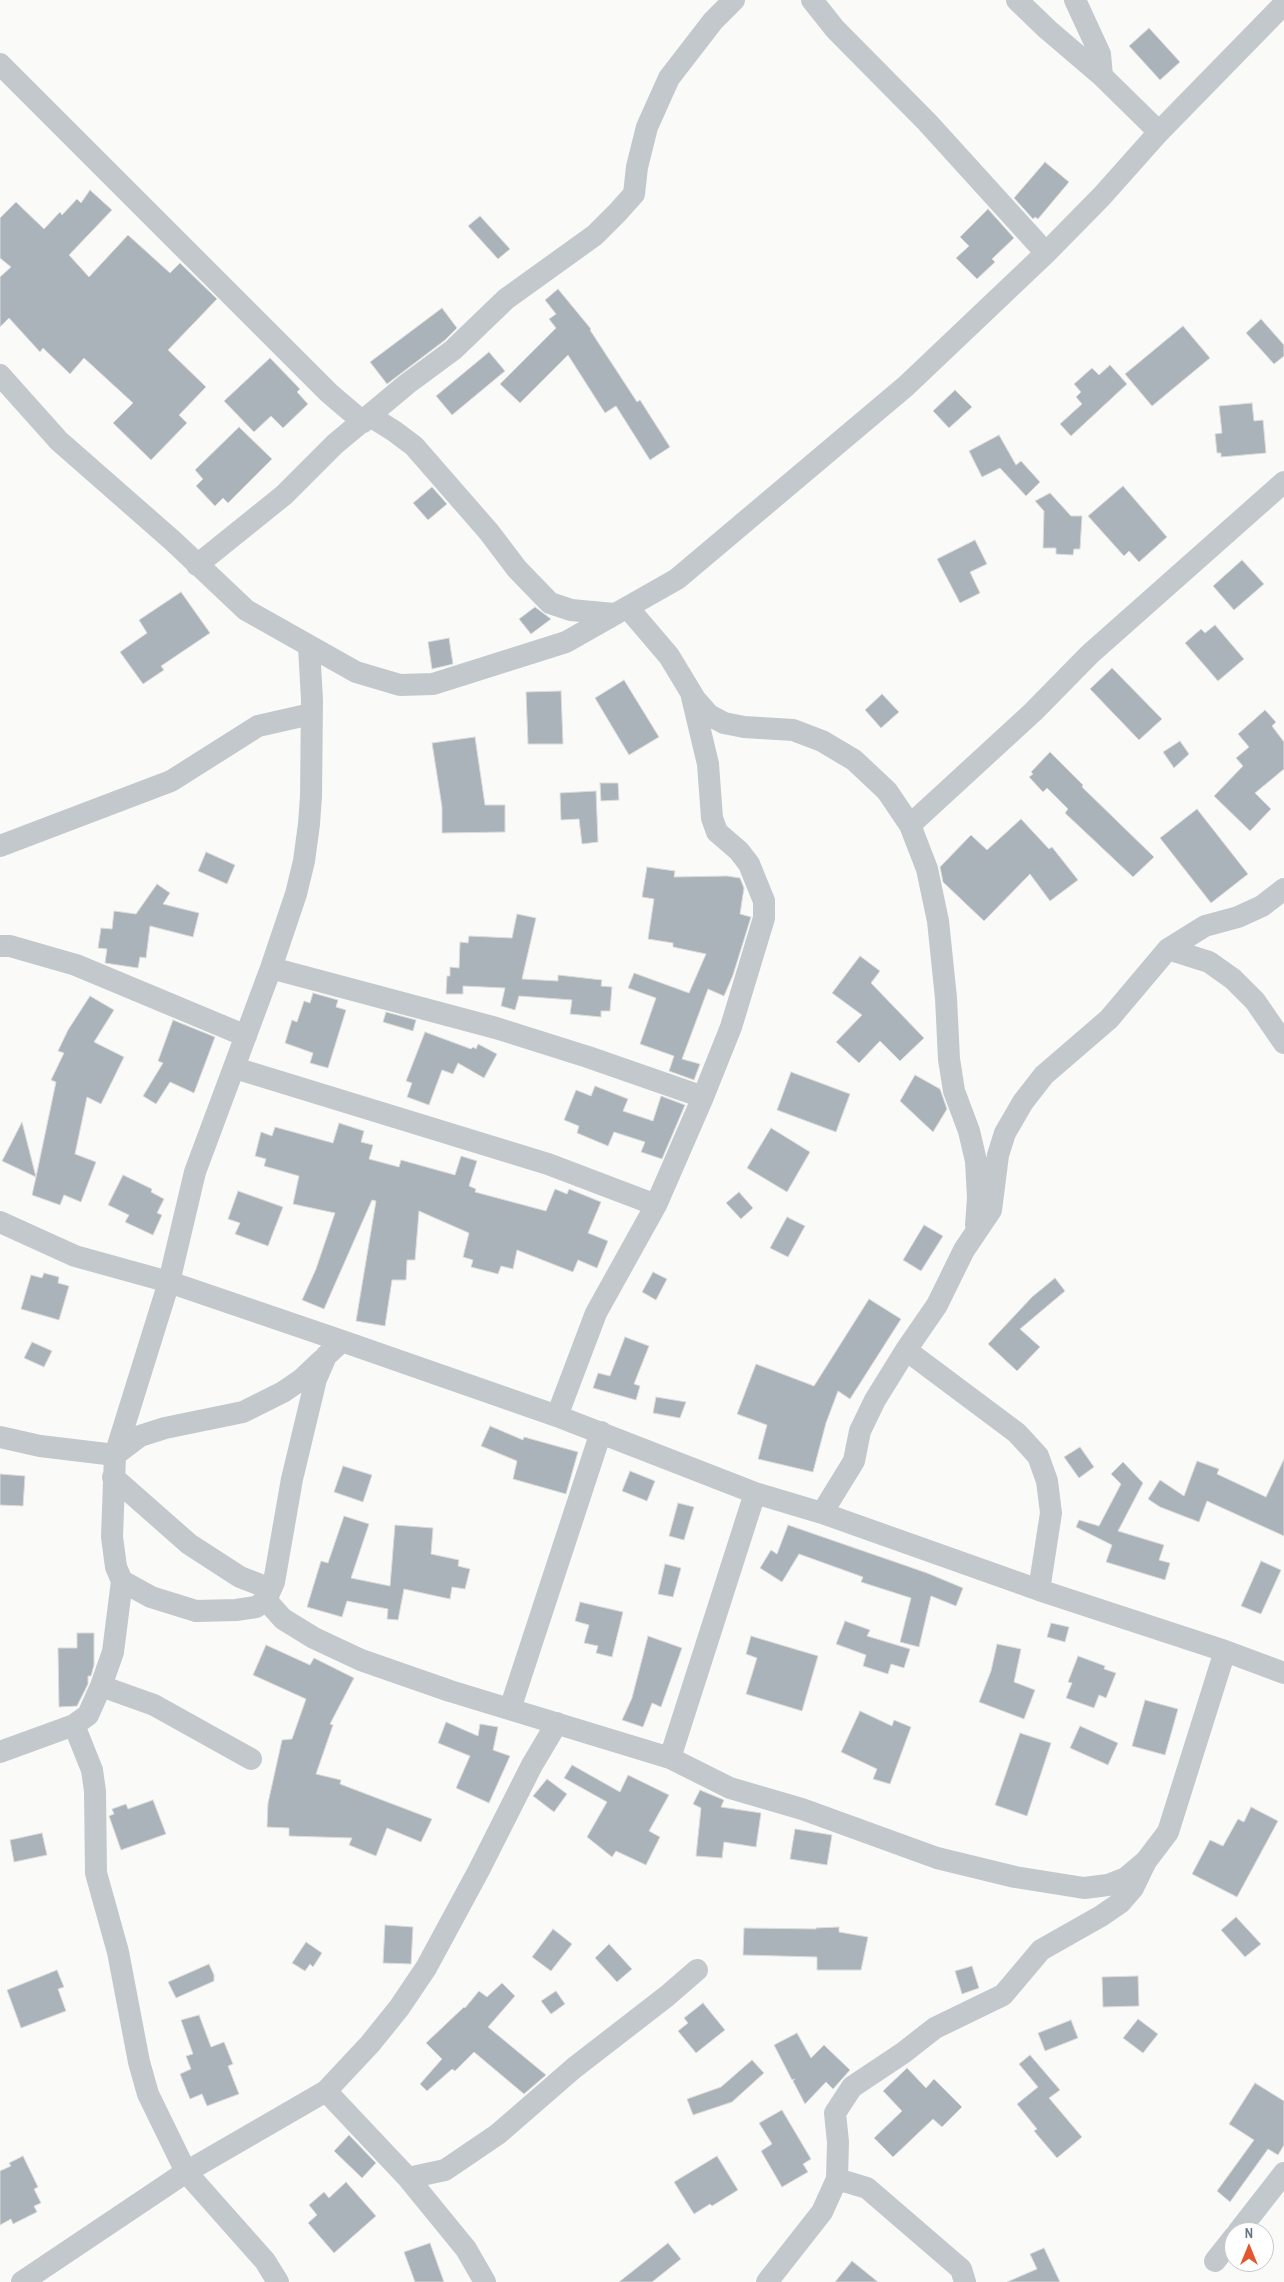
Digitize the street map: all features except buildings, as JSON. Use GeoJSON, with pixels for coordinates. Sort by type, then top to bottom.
{"type":"FeatureCollection","features":[{"type":"Feature","properties":{"kind":"street"},"geometry":{"type":"LineString","coordinates":[[197,565],[284,495],[335,444],[407,384],[453,350],[506,299],[595,235],[634,194],[637,166],[647,127],[669,78],[713,22],[734,0]]}},
{"type":"Feature","properties":{"kind":"street"},"geometry":{"type":"LineString","coordinates":[[812,0],[835,29],[927,122],[1046,253]]}},
{"type":"Feature","properties":{"kind":"street"},"geometry":{"type":"LineString","coordinates":[[1017,0],[1047,29],[1102,76],[1159,132]]}},
{"type":"Feature","properties":{"kind":"street"},"geometry":{"type":"LineString","coordinates":[[1075,0],[1100,54],[1102,76]]}},
{"type":"Feature","properties":{"kind":"street"},"geometry":{"type":"LineString","coordinates":[[0,375],[59,441],[173,541],[246,610],[356,672],[400,685],[433,684],[566,642],[677,579],[906,386],[1046,253],[1102,196],[1159,132],[1284,4]]}},
{"type":"Feature","properties":{"kind":"street"},"geometry":{"type":"LineString","coordinates":[[0,64],[323,386],[367,419],[394,431],[414,446],[489,532],[517,569],[550,603],[571,610],[621,611],[669,656],[691,692],[709,715],[724,723],[744,727],[793,730],[822,741],[854,760],[887,791],[910,824],[932,889],[938,921],[946,998],[949,1059],[954,1091],[969,1131],[976,1161],[978,1198],[976,1233]]}},
{"type":"Feature","properties":{"kind":"street"},"geometry":{"type":"LineString","coordinates":[[910,824],[1033,712],[1090,654],[1284,482]]}},
{"type":"Feature","properties":{"kind":"street"},"geometry":{"type":"LineString","coordinates":[[0,1752],[74,1725],[88,1716],[113,1652],[122,1581],[116,1567],[112,1537],[115,1455],[169,1282],[195,1172],[271,968],[296,894],[304,861],[310,815],[311,714],[309,647]]}},
{"type":"Feature","properties":{"kind":"street"},"geometry":{"type":"LineString","coordinates":[[556,1416],[596,1313],[656,1205],[703,1097],[731,1027],[764,918],[764,901],[749,864],[739,851],[717,832],[714,825],[708,764],[691,692]]}},
{"type":"Feature","properties":{"kind":"street"},"geometry":{"type":"LineString","coordinates":[[0,846],[171,781],[258,726],[311,714]]}},
{"type":"Feature","properties":{"kind":"street"},"geometry":{"type":"LineString","coordinates":[[822,1513],[854,1462],[860,1431],[875,1400],[906,1350],[938,1305],[964,1250],[991,1210],[998,1155],[1005,1133],[1023,1102],[1044,1075],[1109,1019],[1168,949],[1204,926],[1238,917],[1262,906],[1284,888]]}},
{"type":"Feature","properties":{"kind":"street"},"geometry":{"type":"LineString","coordinates":[[0,946],[10,946],[76,965],[246,1036]]}},
{"type":"Feature","properties":{"kind":"street"},"geometry":{"type":"LineString","coordinates":[[1168,949],[1209,962],[1233,979],[1255,1001],[1284,1043]]}},
{"type":"Feature","properties":{"kind":"street"},"geometry":{"type":"LineString","coordinates":[[271,968],[496,1028],[588,1056],[703,1097]]}},
{"type":"Feature","properties":{"kind":"street"},"geometry":{"type":"LineString","coordinates":[[235,1068],[548,1164],[656,1205]]}},
{"type":"Feature","properties":{"kind":"street"},"geometry":{"type":"LineString","coordinates":[[0,1222],[74,1256],[169,1282],[342,1341],[602,1432],[755,1493],[822,1513],[1039,1590],[1283,1670]]}},
{"type":"Feature","properties":{"kind":"street"},"geometry":{"type":"LineString","coordinates":[[0,1437],[40,1446],[115,1455],[140,1436],[165,1428],[243,1412],[283,1392],[302,1379],[342,1341]]}},
{"type":"Feature","properties":{"kind":"street"},"geometry":{"type":"LineString","coordinates":[[906,1350],[1016,1433],[1038,1456],[1047,1480],[1051,1513],[1039,1590]]}},
{"type":"Feature","properties":{"kind":"street"},"geometry":{"type":"LineString","coordinates":[[122,1581],[151,1597],[196,1611],[236,1610],[256,1607],[269,1594],[306,1415],[316,1379],[326,1356]]}},
{"type":"Feature","properties":{"kind":"street"},"geometry":{"type":"LineString","coordinates":[[510,1709],[602,1432]]}},
{"type":"Feature","properties":{"kind":"street"},"geometry":{"type":"LineString","coordinates":[[113,1477],[189,1544],[269,1594],[283,1619],[314,1638],[361,1660],[450,1691],[670,1758],[730,1788],[811,1812],[937,1858],[1015,1877],[1084,1888],[1108,1885],[1126,1878],[1146,1861]]}},
{"type":"Feature","properties":{"kind":"street"},"geometry":{"type":"LineString","coordinates":[[670,1758],[755,1493]]}},
{"type":"Feature","properties":{"kind":"street"},"geometry":{"type":"LineString","coordinates":[[767,2282],[822,2212],[837,2179],[838,2142],[835,2113],[852,2087],[903,2053],[935,2028],[1003,1995],[1042,1950],[1065,1938],[1120,1902],[1133,1888],[1146,1861],[1168,1832],[1199,1738],[1224,1651]]}},
{"type":"Feature","properties":{"kind":"street"},"geometry":{"type":"LineString","coordinates":[[101,1686],[154,1705],[251,1759]]}},
{"type":"Feature","properties":{"kind":"street"},"geometry":{"type":"LineString","coordinates":[[22,2282],[186,2172],[326,2091],[370,2044],[399,2008],[426,1968],[479,1870],[532,1765],[557,1723]]}},
{"type":"Feature","properties":{"kind":"street"},"geometry":{"type":"LineString","coordinates":[[74,1725],[92,1770],[95,1791],[96,1873],[118,1952],[139,2062],[148,2094],[186,2172],[266,2261],[278,2282]]}},
{"type":"Feature","properties":{"kind":"street"},"geometry":{"type":"LineString","coordinates":[[408,2178],[445,2170],[498,2134],[574,2068],[667,1996],[697,1970]]}},
{"type":"Feature","properties":{"kind":"street"},"geometry":{"type":"LineString","coordinates":[[326,2091],[408,2178],[466,2249],[485,2282]]}},
{"type":"Feature","properties":{"kind":"street"},"geometry":{"type":"LineString","coordinates":[[1246,2222],[1284,2173]]}},
{"type":"Feature","properties":{"kind":"street"},"geometry":{"type":"LineString","coordinates":[[837,2179],[867,2188],[961,2269],[965,2282]]}},
{"type":"Feature","properties":{"kind":"street"},"geometry":{"type":"LineString","coordinates":[[1215,2261],[1224,2250]]}}]}
